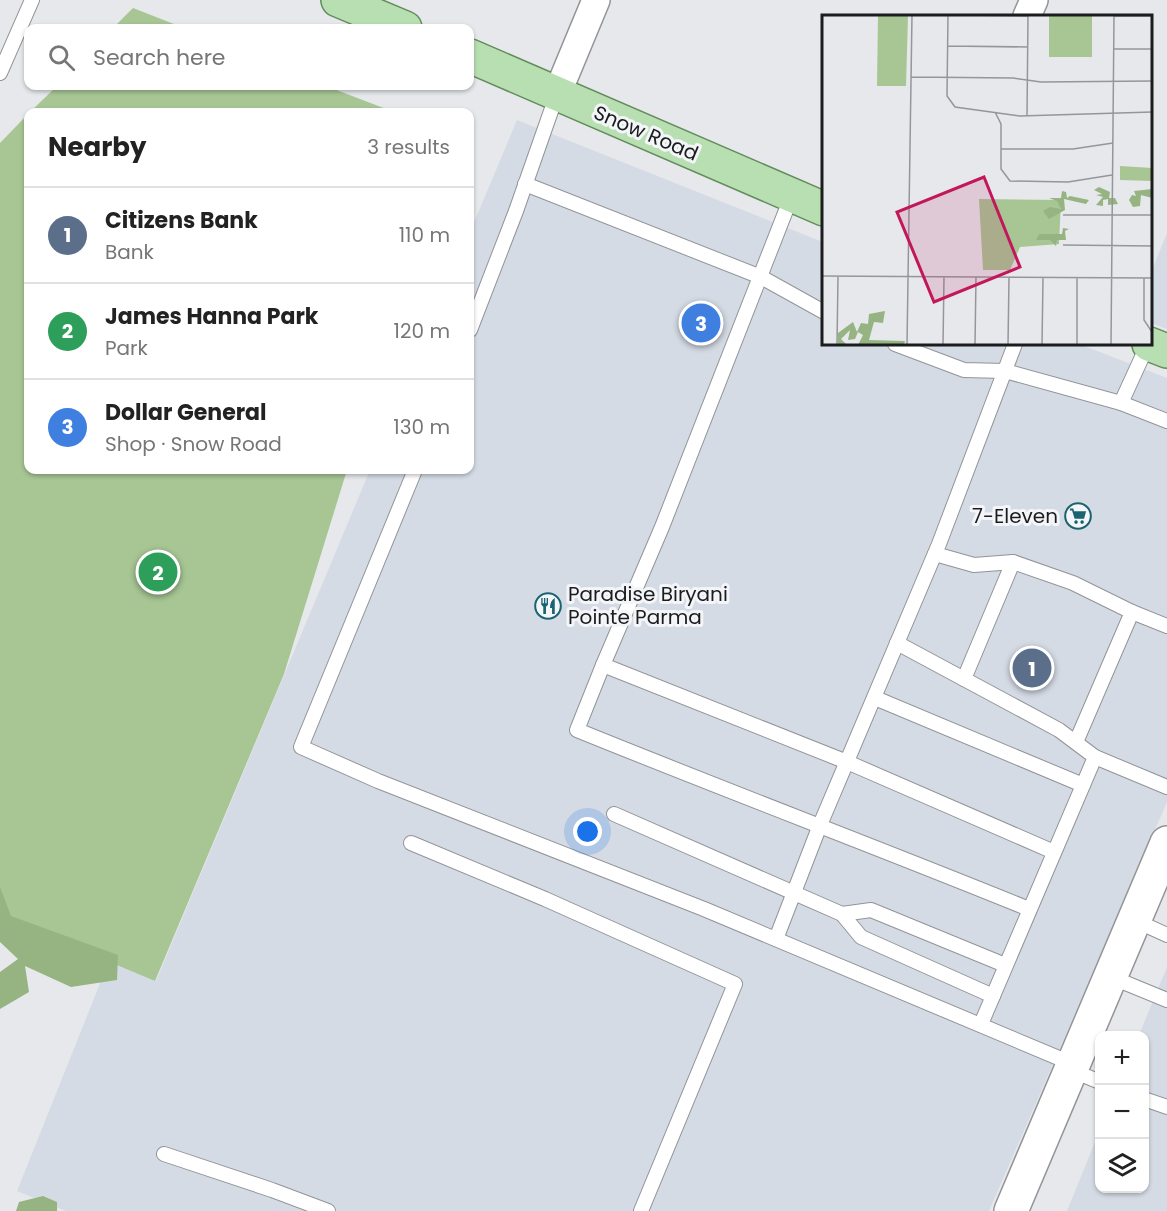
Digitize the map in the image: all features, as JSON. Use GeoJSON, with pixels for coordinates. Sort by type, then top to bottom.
{"type":"FeatureCollection","features":[{"type":"Feature","properties":{"kind":"main road"},"geometry":{"type":"LineString","coordinates":[[338,0],[395,24]]}},
{"type":"Feature","properties":{"kind":"main road","name":"Snow Road"},"geometry":{"type":"LineString","coordinates":[[474,58],[822,208]]}},
{"type":"Feature","properties":{"kind":"main road"},"geometry":{"type":"LineString","coordinates":[[1151,345],[1167,351]]}},
{"type":"Feature","properties":{"kind":"main road"},"geometry":{"type":"LineString","coordinates":[[1011,1211],[1081,1072],[1110,977],[1167,843]]}},
{"type":"Feature","properties":{"kind":"street"},"geometry":{"type":"LineString","coordinates":[[557,94],[596,0]]}},
{"type":"Feature","properties":{"kind":"street"},"geometry":{"type":"LineString","coordinates":[[1028,15],[1034,0]]}},
{"type":"Feature","properties":{"kind":"lane"},"geometry":{"type":"LineString","coordinates":[[0,73],[32,0]]}},
{"type":"Feature","properties":{"kind":"lane"},"geometry":{"type":"LineString","coordinates":[[474,319],[557,94]]}},
{"type":"Feature","properties":{"kind":"lane"},"geometry":{"type":"LineString","coordinates":[[525,184],[760,277],[822,311]]}},
{"type":"Feature","properties":{"kind":"lane"},"geometry":{"type":"LineString","coordinates":[[792,195],[662,527],[577,730],[1029,909]]}},
{"type":"Feature","properties":{"kind":"lane"},"geometry":{"type":"LineString","coordinates":[[898,345],[964,370],[1005,371],[1121,403],[1167,421]]}},
{"type":"Feature","properties":{"kind":"lane"},"geometry":{"type":"LineString","coordinates":[[776,939],[820,825],[935,554],[1015,345]]}},
{"type":"Feature","properties":{"kind":"lane"},"geometry":{"type":"LineString","coordinates":[[1121,403],[1148,345]]}},
{"type":"Feature","properties":{"kind":"lane"},"geometry":{"type":"LineString","coordinates":[[414,474],[301,747],[378,781],[776,939],[981,1024],[1081,1072]]}},
{"type":"Feature","properties":{"kind":"lane"},"geometry":{"type":"LineString","coordinates":[[935,554],[974,565],[1013,562],[1073,583],[1132,612],[1167,626]]}},
{"type":"Feature","properties":{"kind":"lane"},"geometry":{"type":"LineString","coordinates":[[964,679],[1013,562]]}},
{"type":"Feature","properties":{"kind":"lane"},"geometry":{"type":"LineString","coordinates":[[1076,742],[1132,612]]}},
{"type":"Feature","properties":{"kind":"lane"},"geometry":{"type":"LineString","coordinates":[[897,643],[1059,730],[1095,757],[1167,787]]}},
{"type":"Feature","properties":{"kind":"lane"},"geometry":{"type":"LineString","coordinates":[[603,664],[847,762],[1054,852]]}},
{"type":"Feature","properties":{"kind":"lane"},"geometry":{"type":"LineString","coordinates":[[874,698],[1083,785]]}},
{"type":"Feature","properties":{"kind":"lane"},"geometry":{"type":"LineString","coordinates":[[981,1024],[1095,757]]}},
{"type":"Feature","properties":{"kind":"lane"},"geometry":{"type":"LineString","coordinates":[[614,814],[842,914],[861,937],[993,996]]}},
{"type":"Feature","properties":{"kind":"lane"},"geometry":{"type":"LineString","coordinates":[[411,843],[545,899],[735,984],[641,1211]]}},
{"type":"Feature","properties":{"kind":"lane"},"geometry":{"type":"LineString","coordinates":[[842,914],[871,910],[1005,965]]}},
{"type":"Feature","properties":{"kind":"lane"},"geometry":{"type":"LineString","coordinates":[[1134,920],[1167,935]]}},
{"type":"Feature","properties":{"kind":"lane"},"geometry":{"type":"LineString","coordinates":[[1110,977],[1167,1000]]}},
{"type":"Feature","properties":{"kind":"lane"},"geometry":{"type":"LineString","coordinates":[[1149,1101],[1167,1107]]}},
{"type":"Feature","properties":{"kind":"lane"},"geometry":{"type":"LineString","coordinates":[[164,1154],[328,1211]]}},
{"type":"Feature","properties":{"kind":"shaded area"},"geometry":{"type":"Polygon","coordinates":[[[517,120],[822,242],[822,345],[1082,345],[1167,378],[1167,802],[989,1211],[66,1211],[17,1191],[109,961],[156,981],[368,474],[474,474],[474,222],[517,120]]]}},
{"type":"Feature","properties":{"kind":"shaded area"},"geometry":{"type":"Polygon","coordinates":[[[1167,233],[1167,329],[1152,323],[1152,270],[1167,233]]]}},
{"type":"Feature","properties":{"kind":"shaded area"},"geometry":{"type":"Polygon","coordinates":[[[1167,967],[1167,1211],[1067,1211],[1095,1142],[1095,1193],[1149,1193],[1149,1031],[1141,1031],[1167,967]]]}},
{"type":"Feature","properties":{"kind":"green space"},"geometry":{"type":"Polygon","coordinates":[[[133,8],[174,24],[117,24],[133,8]]]}},
{"type":"Feature","properties":{"kind":"green space"},"geometry":{"type":"Polygon","coordinates":[[[53,90],[336,90],[384,108],[34,108],[53,90]]]}},
{"type":"Feature","properties":{"kind":"green space"},"geometry":{"type":"Polygon","coordinates":[[[24,118],[24,474],[346,474],[284,674],[155,981],[0,916],[0,143],[24,118]]]}},
{"type":"Feature","properties":{"kind":"green space"},"geometry":{"type":"Polygon","coordinates":[[[0,887],[11,916],[118,955],[117,980],[71,987],[25,966],[29,992],[0,1009],[0,972],[18,959],[0,942],[0,887]]]}},
{"type":"Feature","properties":{"kind":"green space"},"geometry":{"type":"Polygon","coordinates":[[[43,1196],[57,1202],[57,1211],[16,1211],[19,1202],[43,1196]]]}},
{"type":"Feature","properties":{"kind":"place","name":"Dollar General"},"geometry":{"type":"Point","coordinates":[701,323]}},
{"type":"Feature","properties":{"kind":"place","name":"7-Eleven"},"geometry":{"type":"Point","coordinates":[1078,516]}},
{"type":"Feature","properties":{"kind":"place","name":"James Hanna Park"},"geometry":{"type":"Point","coordinates":[158,572]}},
{"type":"Feature","properties":{"kind":"place","name":"Paradise Biryani Pointe Parma"},"geometry":{"type":"Point","coordinates":[548,606]}},
{"type":"Feature","properties":{"kind":"place","name":"Citizens Bank"},"geometry":{"type":"Point","coordinates":[1032,668]}}]}
